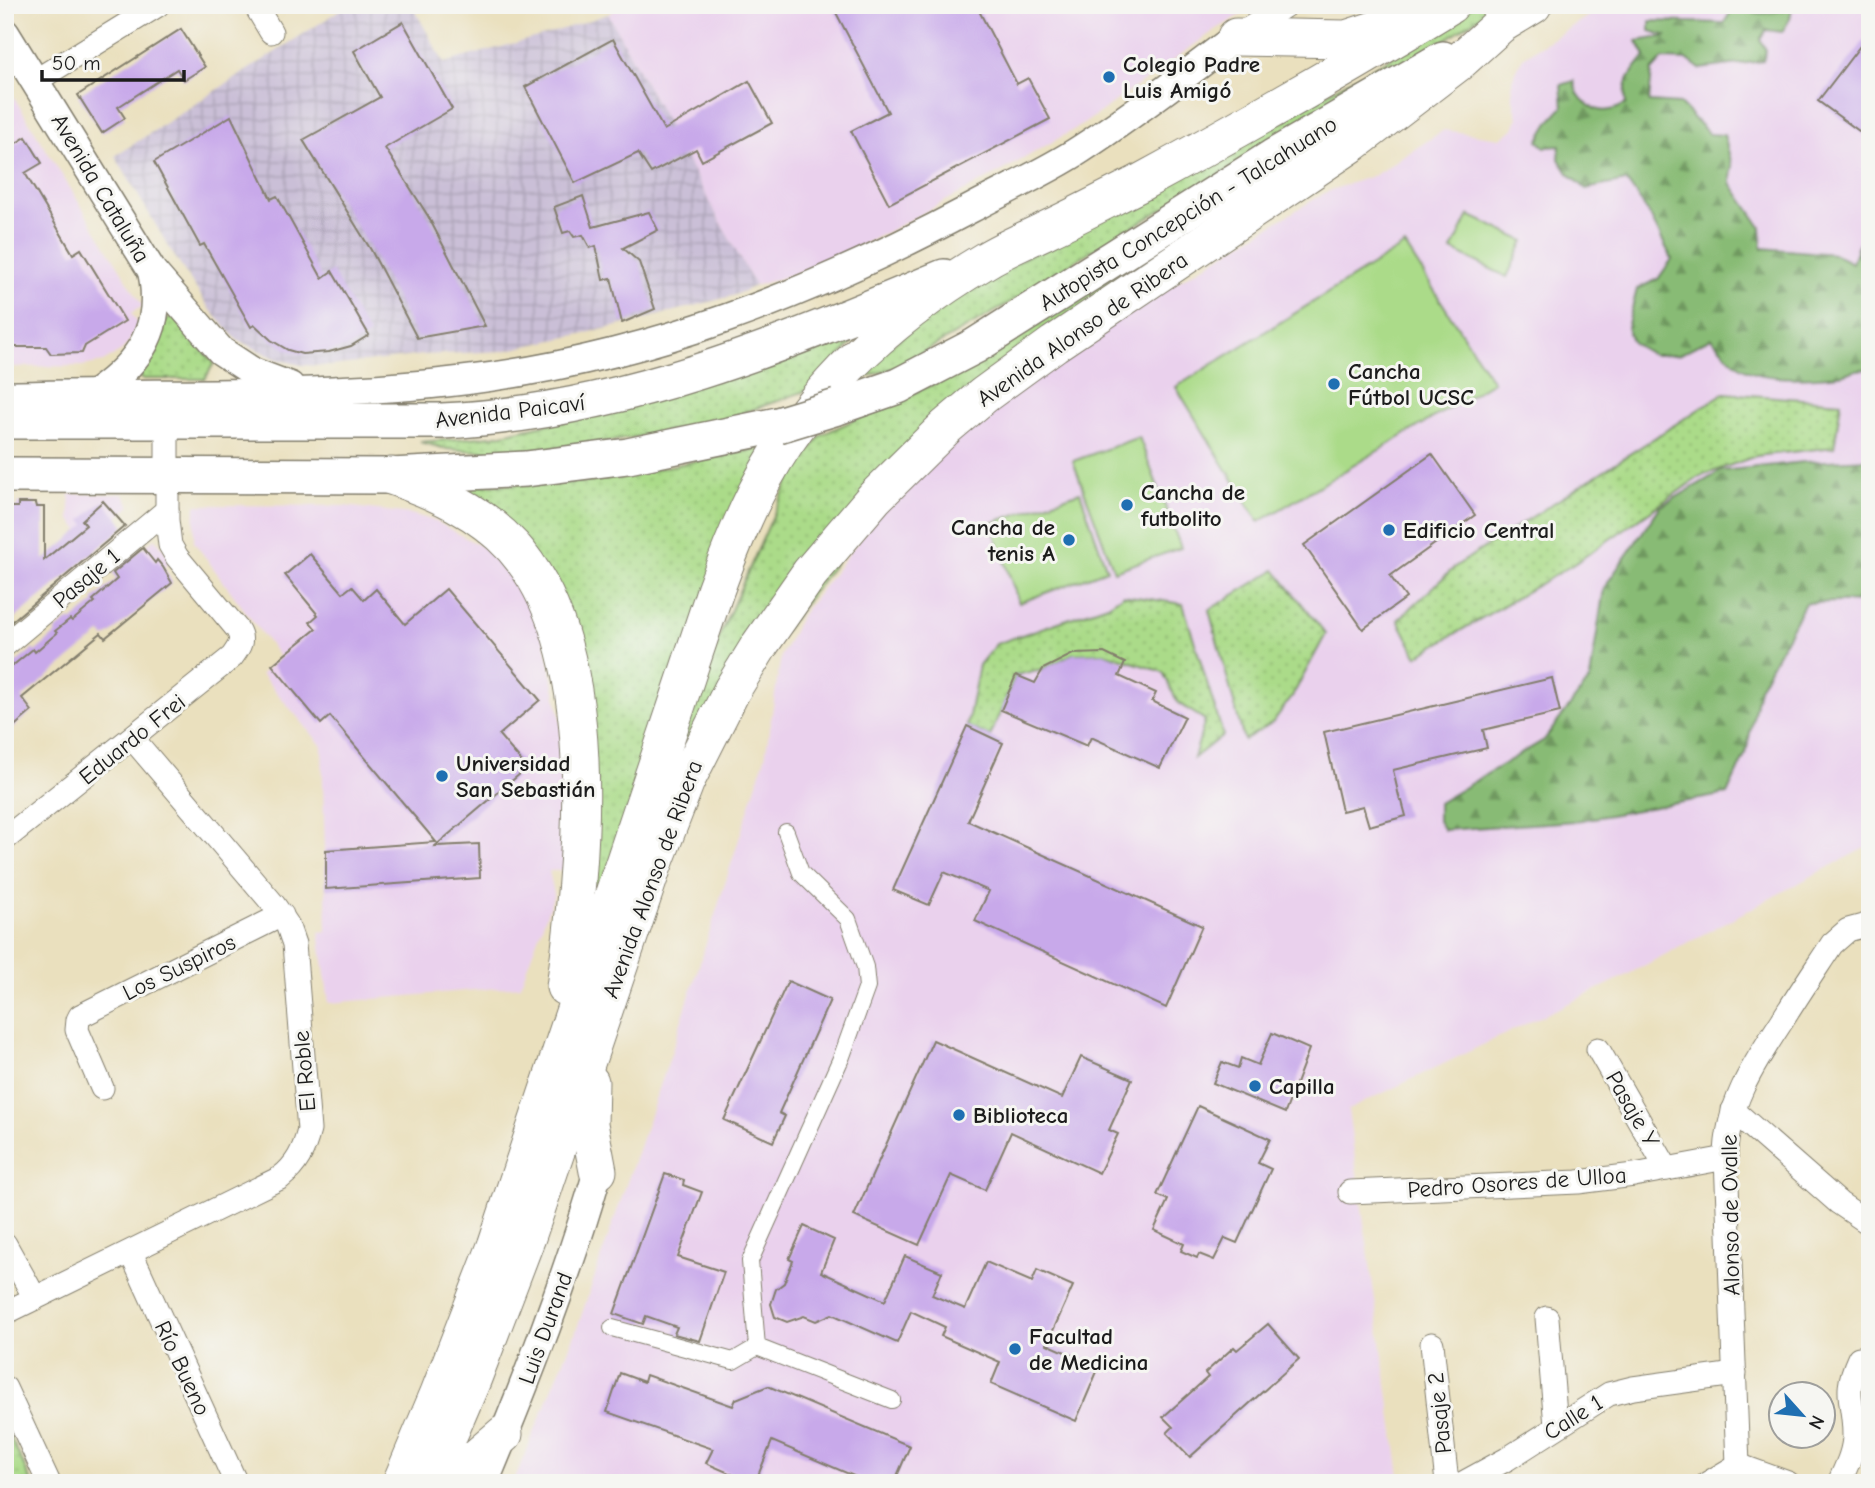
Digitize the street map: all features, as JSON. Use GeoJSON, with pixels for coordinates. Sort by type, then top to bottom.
{"type":"FeatureCollection","features":[{"type":"Feature","properties":{"kind":"highway"},"geometry":{"type":"LineString","coordinates":[[1236,37],[1346,38],[1450,5]]}},
{"type":"Feature","properties":{"kind":"highway","name":"Autopista Concepción - Talcahuano"},"geometry":{"type":"LineString","coordinates":[[989,258],[1235,132],[1450,5]]}},
{"type":"Feature","properties":{"kind":"highway","name":"Autopista Concepción - Talcahuano"},"geometry":{"type":"LineString","coordinates":[[1500,25],[1533,5]]}},
{"type":"Feature","properties":{"kind":"highway","name":"Avenida Alonso de Ribera"},"geometry":{"type":"LineString","coordinates":[[428,1483],[509,1284],[668,823],[708,735],[752,657],[784,609],[842,534],[875,497],[946,427],[1019,369],[1353,143],[1459,62],[1500,25]]}},
{"type":"Feature","properties":{"kind":"highway","name":"Avenida Alonso de Ribera"},"geometry":{"type":"LineString","coordinates":[[401,1483],[496,1246],[715,591],[756,492],[800,423],[863,350],[918,303],[989,258]]}},
{"type":"Feature","properties":{"kind":"highway"},"geometry":{"type":"LineString","coordinates":[[391,476],[438,493],[480,518],[499,533],[525,561],[535,577],[555,617],[561,638],[574,703],[580,832],[574,923],[548,1088]]}},
{"type":"Feature","properties":{"kind":"highway"},"geometry":{"type":"LineString","coordinates":[[594,1039],[589,1107],[598,1171]]}},
{"type":"Feature","properties":{"kind":"highway"},"geometry":{"type":"LineString","coordinates":[[447,1483],[504,1434]]}},
{"type":"Feature","properties":{"kind":"main road","name":"Autopista Concepción - Talcahuano"},"geometry":{"type":"LineString","coordinates":[[391,476],[526,469],[586,463],[666,449],[778,425],[898,386],[975,346],[1273,157],[1500,25]]}},
{"type":"Feature","properties":{"kind":"main road","name":"Avenida Paicaví"},"geometry":{"type":"LineString","coordinates":[[5,421],[442,421],[556,409],[640,390],[723,365],[989,258]]}},
{"type":"Feature","properties":{"kind":"main road"},"geometry":{"type":"LineString","coordinates":[[5,475],[391,476]]}},
{"type":"Feature","properties":{"kind":"street"},"geometry":{"type":"LineString","coordinates":[[255,5],[271,32]]}},
{"type":"Feature","properties":{"kind":"street"},"geometry":{"type":"LineString","coordinates":[[1236,37],[1286,5]]}},
{"type":"Feature","properties":{"kind":"street"},"geometry":{"type":"LineString","coordinates":[[35,81],[153,7]]}},
{"type":"Feature","properties":{"kind":"street","name":"Avenida Cataluña"},"geometry":{"type":"LineString","coordinates":[[5,33],[152,271],[221,351],[253,372],[306,390]]}},
{"type":"Feature","properties":{"kind":"street","name":"Avenida Paicaví"},"geometry":{"type":"LineString","coordinates":[[5,396],[368,389],[467,380],[575,362],[651,344],[794,294],[859,266],[1069,157],[1236,37]]}},
{"type":"Feature","properties":{"kind":"street","name":"Avenida Cataluña"},"geometry":{"type":"LineString","coordinates":[[96,393],[133,361],[145,342],[155,311],[152,271]]}},
{"type":"Feature","properties":{"kind":"street"},"geometry":{"type":"LineString","coordinates":[[167,420],[167,510]]}},
{"type":"Feature","properties":{"kind":"street","name":"Eduardo Frei"},"geometry":{"type":"LineString","coordinates":[[5,839],[232,657],[242,641],[237,629],[177,557],[169,537],[167,510]]}},
{"type":"Feature","properties":{"kind":"street","name":"Pasaje 1"},"geometry":{"type":"LineString","coordinates":[[5,645],[167,510]]}},
{"type":"Feature","properties":{"kind":"street","name":"El Roble"},"geometry":{"type":"LineString","coordinates":[[5,1313],[280,1178],[291,1170],[305,1145],[309,1130],[295,956],[290,933],[282,915],[132,739]]}},
{"type":"Feature","properties":{"kind":"street"},"geometry":{"type":"LineString","coordinates":[[757,1346],[750,1261],[842,1056],[867,987],[865,967],[848,919],[801,873],[786,832]]}},
{"type":"Feature","properties":{"kind":"street","name":"Los Suspiros"},"geometry":{"type":"LineString","coordinates":[[102,1088],[77,1030],[78,1020],[85,1013],[282,915]]}},
{"type":"Feature","properties":{"kind":"street","name":"Alonso de Ovalle"},"geometry":{"type":"LineString","coordinates":[[1738,1465],[1726,1158],[1727,1131],[1732,1110],[1757,1059],[1832,944],[1848,930],[1870,924]]}},
{"type":"Feature","properties":{"kind":"street","name":"Pasaje Y"},"geometry":{"type":"LineString","coordinates":[[1598,1049],[1667,1169]]}},
{"type":"Feature","properties":{"kind":"street"},"geometry":{"type":"LineString","coordinates":[[1732,1110],[1839,1203],[1870,1224]]}},
{"type":"Feature","properties":{"kind":"street","name":"Pedro Osores de Ulloa"},"geometry":{"type":"LineString","coordinates":[[1350,1192],[1578,1182],[1726,1158]]}},
{"type":"Feature","properties":{"kind":"street","name":"Luis Durand"},"geometry":{"type":"LineString","coordinates":[[484,1483],[552,1311],[579,1236],[598,1171]]}},
{"type":"Feature","properties":{"kind":"street"},"geometry":{"type":"LineString","coordinates":[[5,1244],[35,1298]]}},
{"type":"Feature","properties":{"kind":"street","name":"Río Bueno"},"geometry":{"type":"LineString","coordinates":[[131,1253],[236,1483]]}},
{"type":"Feature","properties":{"kind":"street"},"geometry":{"type":"LineString","coordinates":[[1547,1318],[1556,1426]]}},
{"type":"Feature","properties":{"kind":"street"},"geometry":{"type":"LineString","coordinates":[[612,1328],[733,1361],[757,1346]]}},
{"type":"Feature","properties":{"kind":"street","name":"Pasaje 2"},"geometry":{"type":"LineString","coordinates":[[1432,1344],[1447,1483]]}},
{"type":"Feature","properties":{"kind":"street"},"geometry":{"type":"LineString","coordinates":[[757,1346],[892,1400]]}},
{"type":"Feature","properties":{"kind":"street"},"geometry":{"type":"LineString","coordinates":[[1839,1483],[1853,1445],[1849,1390],[1859,1358]]}},
{"type":"Feature","properties":{"kind":"street","name":"Calle 1"},"geometry":{"type":"LineString","coordinates":[[1463,1483],[1507,1459],[1598,1399],[1620,1390],[1735,1374]]}},
{"type":"Feature","properties":{"kind":"street"},"geometry":{"type":"LineString","coordinates":[[5,1388],[49,1483]]}},
{"type":"Feature","properties":{"kind":"street"},"geometry":{"type":"LineString","coordinates":[[1708,1483],[1738,1465],[1788,1483]]}},
{"type":"Feature","properties":{"kind":"shaded area"},"geometry":{"type":"Polygon","coordinates":[[[348,5],[412,5],[444,63],[608,14],[755,286],[732,296],[618,326],[503,351],[423,355],[331,366],[301,365],[277,359],[237,340],[209,308],[173,254],[115,156],[348,5]]]}},
{"type":"Feature","properties":{"kind":"shaded area"},"geometry":{"type":"Polygon","coordinates":[[[624,5],[1258,5],[1215,30],[1085,123],[1004,170],[872,240],[810,269],[755,286],[608,14],[624,5]]]}},
{"type":"Feature","properties":{"kind":"shaded area"},"geometry":{"type":"Polygon","coordinates":[[[1606,5],[1870,5],[1870,845],[1621,978],[1348,1110],[1400,1476],[1373,1483],[513,1483],[575,1334],[671,1054],[765,757],[781,656],[800,617],[880,513],[965,430],[1110,323],[1328,191],[1375,175],[1444,130],[1500,138],[1514,129],[1518,118],[1512,80],[1523,57],[1606,5]]]}},
{"type":"Feature","properties":{"kind":"shaded area"},"geometry":{"type":"Polygon","coordinates":[[[5,83],[143,306],[131,313],[138,324],[129,342],[120,352],[103,362],[82,366],[5,367],[5,83]]]}},
{"type":"Feature","properties":{"kind":"shaded area"},"geometry":{"type":"Polygon","coordinates":[[[70,494],[123,494],[131,506],[88,541],[70,519],[70,494]]]}},
{"type":"Feature","properties":{"kind":"shaded area","name":"Universidad San Sebastián"},"geometry":{"type":"Polygon","coordinates":[[[195,505],[344,506],[411,514],[435,521],[484,548],[508,573],[528,601],[543,630],[561,722],[562,805],[572,815],[570,870],[549,871],[554,894],[520,986],[329,1003],[319,932],[327,931],[322,746],[261,674],[280,658],[194,542],[195,505]]]}},
{"type":"Feature","properties":{"kind":"shaded area"},"geometry":{"type":"Polygon","coordinates":[[[155,538],[172,560],[131,595],[113,573],[155,538]]]}},
{"type":"Feature","properties":{"kind":"green space"},"geometry":{"type":"Polygon","coordinates":[[[1474,5],[1497,5],[1408,65],[1086,254],[1003,307],[897,367],[859,379],[871,360],[962,292],[1391,58],[1474,5]]]}},
{"type":"Feature","properties":{"kind":"green space"},"geometry":{"type":"Polygon","coordinates":[[[1727,5],[1744,5],[1749,10],[1761,13],[1792,7],[1790,19],[1782,32],[1766,30],[1760,40],[1766,50],[1763,61],[1700,69],[1688,60],[1663,59],[1652,71],[1649,102],[1680,104],[1709,134],[1724,135],[1732,165],[1731,183],[1761,227],[1762,248],[1835,254],[1852,263],[1859,243],[1870,241],[1870,370],[1787,378],[1759,374],[1738,365],[1711,338],[1678,355],[1653,355],[1633,343],[1627,328],[1637,289],[1658,279],[1672,259],[1648,212],[1626,181],[1586,189],[1568,173],[1559,159],[1560,146],[1545,147],[1538,141],[1550,121],[1563,107],[1561,85],[1574,81],[1578,93],[1586,103],[1603,111],[1626,104],[1629,78],[1645,56],[1637,41],[1667,36],[1650,31],[1650,21],[1724,23],[1730,13],[1727,5]]]}},
{"type":"Feature","properties":{"kind":"green space"},"geometry":{"type":"Polygon","coordinates":[[[1238,204],[962,395],[658,798],[722,630],[788,482],[821,435],[953,375],[1086,290],[1238,204]]]}},
{"type":"Feature","properties":{"kind":"green space"},"geometry":{"type":"Polygon","coordinates":[[[1469,215],[1524,241],[1507,277],[1452,250],[1469,215]]]}},
{"type":"Feature","properties":{"kind":"green space","name":"Cancha Fútbol UCSC"},"geometry":{"type":"Polygon","coordinates":[[[1405,245],[1493,382],[1259,522],[1176,387],[1405,245]]]}},
{"type":"Feature","properties":{"kind":"green space"},"geometry":{"type":"Polygon","coordinates":[[[173,316],[214,363],[205,379],[142,379],[138,373],[163,322],[173,316]]]}},
{"type":"Feature","properties":{"kind":"green space"},"geometry":{"type":"Polygon","coordinates":[[[858,336],[811,389],[717,422],[619,440],[556,448],[491,452],[447,449],[420,442],[493,436],[590,415],[858,336]]]}},
{"type":"Feature","properties":{"kind":"green space"},"geometry":{"type":"Polygon","coordinates":[[[1724,393],[1841,402],[1834,447],[1756,456],[1701,476],[1574,564],[1417,656],[1398,620],[1456,566],[1724,393]]]}},
{"type":"Feature","properties":{"kind":"green space","name":"Cancha de futbolito"},"geometry":{"type":"Polygon","coordinates":[[[1139,437],[1181,548],[1114,571],[1073,461],[1139,437]]]}},
{"type":"Feature","properties":{"kind":"green space"},"geometry":{"type":"Polygon","coordinates":[[[767,447],[593,915],[584,681],[450,486],[590,482],[767,447]]]}},
{"type":"Feature","properties":{"kind":"green space"},"geometry":{"type":"Polygon","coordinates":[[[1870,459],[1870,601],[1805,603],[1759,688],[1746,753],[1727,794],[1576,821],[1444,830],[1438,821],[1438,803],[1544,740],[1590,679],[1604,588],[1660,507],[1721,471],[1804,462],[1870,459]]]}},
{"type":"Feature","properties":{"kind":"green space"},"geometry":{"type":"Polygon","coordinates":[[[1080,492],[1107,570],[1019,603],[991,523],[1080,492]]]}},
{"type":"Feature","properties":{"kind":"green space"},"geometry":{"type":"Polygon","coordinates":[[[1275,570],[1326,634],[1293,695],[1273,722],[1244,740],[1209,610],[1275,570]]]}},
{"type":"Feature","properties":{"kind":"green space"},"geometry":{"type":"Polygon","coordinates":[[[1123,595],[1183,604],[1223,735],[1194,758],[1205,720],[1178,703],[1163,672],[1104,653],[1073,654],[1043,669],[1016,675],[990,737],[967,726],[979,665],[996,644],[1108,605],[1123,595]]]}},
{"type":"Feature","properties":{"kind":"green space"},"geometry":{"type":"Polygon","coordinates":[[[5,1426],[32,1483],[6,1483],[5,1426]]]}},
{"type":"Feature","properties":{"kind":"building"},"geometry":{"type":"Polygon","coordinates":[[[832,5],[976,5],[1017,84],[1028,78],[1050,119],[889,204],[851,131],[888,112],[832,5]]]}},
{"type":"Feature","properties":{"kind":"building"},"geometry":{"type":"Polygon","coordinates":[[[403,22],[452,109],[385,148],[428,216],[485,326],[417,338],[371,250],[303,140],[380,97],[354,51],[403,22]]]}},
{"type":"Feature","properties":{"kind":"building"},"geometry":{"type":"Polygon","coordinates":[[[181,29],[205,67],[184,80],[177,69],[118,107],[125,118],[102,133],[78,95],[181,29]]]}},
{"type":"Feature","properties":{"kind":"building"},"geometry":{"type":"Polygon","coordinates":[[[1870,33],[1870,139],[1818,101],[1870,33]]]}},
{"type":"Feature","properties":{"kind":"building"},"geometry":{"type":"Polygon","coordinates":[[[613,39],[664,130],[749,81],[772,123],[702,161],[696,149],[651,173],[638,153],[575,183],[525,87],[613,39]]]}},
{"type":"Feature","properties":{"kind":"building"},"geometry":{"type":"Polygon","coordinates":[[[231,116],[271,199],[277,196],[322,278],[332,271],[369,335],[351,346],[329,352],[302,354],[288,350],[271,340],[255,325],[251,327],[204,244],[200,246],[154,162],[231,116]]]}},
{"type":"Feature","properties":{"kind":"building"},"geometry":{"type":"Polygon","coordinates":[[[26,137],[42,163],[25,173],[73,254],[81,249],[125,321],[85,346],[82,353],[51,354],[46,347],[5,347],[5,150],[26,137]]]}},
{"type":"Feature","properties":{"kind":"building"},"geometry":{"type":"Polygon","coordinates":[[[583,196],[593,227],[649,212],[658,230],[623,248],[639,262],[655,309],[622,323],[611,278],[603,280],[596,246],[590,248],[583,235],[574,237],[570,231],[563,233],[554,207],[583,196]]]}},
{"type":"Feature","properties":{"kind":"building","name":"Edificio Central"},"geometry":{"type":"Polygon","coordinates":[[[1432,454],[1475,515],[1390,576],[1406,598],[1363,629],[1304,545],[1432,454]]]}},
{"type":"Feature","properties":{"kind":"building"},"geometry":{"type":"Polygon","coordinates":[[[103,501],[125,526],[5,627],[5,507],[18,507],[18,503],[35,503],[36,507],[44,507],[44,560],[86,525],[82,520],[103,501]]]}},
{"type":"Feature","properties":{"kind":"building"},"geometry":{"type":"Polygon","coordinates":[[[143,548],[155,563],[157,560],[163,567],[172,583],[105,638],[101,633],[22,698],[32,711],[5,734],[5,672],[33,649],[35,652],[57,633],[55,631],[95,602],[93,600],[117,579],[113,573],[143,548]]]}},
{"type":"Feature","properties":{"kind":"building"},"geometry":{"type":"Polygon","coordinates":[[[310,554],[343,593],[352,586],[364,600],[376,589],[405,624],[446,589],[540,700],[499,735],[527,768],[435,846],[479,844],[480,878],[326,889],[326,850],[436,842],[330,716],[321,724],[272,665],[316,629],[310,622],[318,615],[285,575],[310,554]]]}},
{"type":"Feature","properties":{"kind":"building"},"geometry":{"type":"Polygon","coordinates":[[[1104,653],[1125,663],[1119,676],[1156,693],[1152,701],[1185,717],[1160,768],[1091,737],[1087,746],[1001,710],[1016,675],[1035,683],[1043,669],[1073,654],[1104,653]]]}},
{"type":"Feature","properties":{"kind":"building"},"geometry":{"type":"Polygon","coordinates":[[[1552,678],[1560,712],[1483,730],[1487,748],[1393,770],[1406,816],[1369,826],[1363,806],[1342,811],[1324,732],[1552,678]]]}},
{"type":"Feature","properties":{"kind":"building"},"geometry":{"type":"Polygon","coordinates":[[[967,726],[1003,743],[968,821],[1202,926],[1166,1008],[975,921],[989,891],[944,872],[929,905],[893,890],[967,726]]]}},
{"type":"Feature","properties":{"kind":"building"},"geometry":{"type":"Polygon","coordinates":[[[788,981],[830,1000],[779,1113],[785,1116],[773,1142],[724,1120],[788,981]]]}},
{"type":"Feature","properties":{"kind":"building","name":"Capilla"},"geometry":{"type":"Polygon","coordinates":[[[1272,1033],[1309,1049],[1285,1113],[1213,1083],[1222,1062],[1238,1068],[1241,1058],[1258,1065],[1272,1033]]]}},
{"type":"Feature","properties":{"kind":"building"},"geometry":{"type":"Polygon","coordinates":[[[933,1040],[1062,1098],[1081,1057],[1132,1079],[1109,1130],[1118,1134],[1099,1173],[1011,1132],[985,1190],[951,1175],[919,1245],[854,1216],[933,1040]]]}},
{"type":"Feature","properties":{"kind":"building"},"geometry":{"type":"Polygon","coordinates":[[[1198,1106],[1270,1139],[1258,1163],[1271,1169],[1237,1243],[1225,1238],[1214,1260],[1199,1254],[1197,1258],[1181,1251],[1184,1244],[1154,1230],[1168,1200],[1157,1195],[1198,1106]]]}},
{"type":"Feature","properties":{"kind":"building"},"geometry":{"type":"Polygon","coordinates":[[[665,1174],[684,1180],[683,1185],[702,1192],[678,1257],[724,1272],[700,1341],[674,1334],[677,1327],[646,1316],[643,1324],[614,1314],[665,1174]]]}},
{"type":"Feature","properties":{"kind":"building"},"geometry":{"type":"Polygon","coordinates":[[[804,1226],[834,1240],[821,1272],[885,1301],[905,1256],[942,1272],[932,1295],[965,1309],[986,1262],[1032,1282],[1037,1270],[1073,1286],[1047,1344],[1099,1367],[1076,1421],[991,1384],[1000,1362],[941,1336],[945,1327],[911,1311],[897,1343],[832,1314],[816,1321],[804,1316],[787,1322],[775,1317],[771,1304],[776,1289],[784,1283],[793,1261],[789,1259],[804,1226]]]}},
{"type":"Feature","properties":{"kind":"building"},"geometry":{"type":"Polygon","coordinates":[[[1268,1324],[1299,1359],[1190,1457],[1167,1433],[1173,1427],[1163,1417],[1208,1377],[1205,1373],[1234,1347],[1237,1350],[1268,1324]]]}},
{"type":"Feature","properties":{"kind":"building"},"geometry":{"type":"Polygon","coordinates":[[[620,1373],[644,1382],[646,1375],[733,1406],[736,1399],[768,1386],[910,1446],[894,1483],[870,1483],[772,1441],[755,1483],[752,1483],[706,1463],[713,1449],[607,1412],[620,1373]]]}},
{"type":"Feature","properties":{"kind":"place","name":"Colegio Padre Luis Amigó"},"geometry":{"type":"Point","coordinates":[1109,77]}},
{"type":"Feature","properties":{"kind":"place","name":"Cancha Fútbol UCSC"},"geometry":{"type":"Point","coordinates":[1334,384]}},
{"type":"Feature","properties":{"kind":"place","name":"Cancha de futbolito"},"geometry":{"type":"Point","coordinates":[1127,505]}},
{"type":"Feature","properties":{"kind":"place","name":"Edificio Central"},"geometry":{"type":"Point","coordinates":[1389,530]}},
{"type":"Feature","properties":{"kind":"place","name":"Cancha de tenis A"},"geometry":{"type":"Point","coordinates":[1069,540]}},
{"type":"Feature","properties":{"kind":"place","name":"Universidad San Sebastián"},"geometry":{"type":"Point","coordinates":[442,776]}},
{"type":"Feature","properties":{"kind":"place","name":"Capilla"},"geometry":{"type":"Point","coordinates":[1255,1086]}},
{"type":"Feature","properties":{"kind":"place","name":"Biblioteca"},"geometry":{"type":"Point","coordinates":[959,1115]}},
{"type":"Feature","properties":{"kind":"place","name":"Facultad de Medicina"},"geometry":{"type":"Point","coordinates":[1015,1349]}}]}
